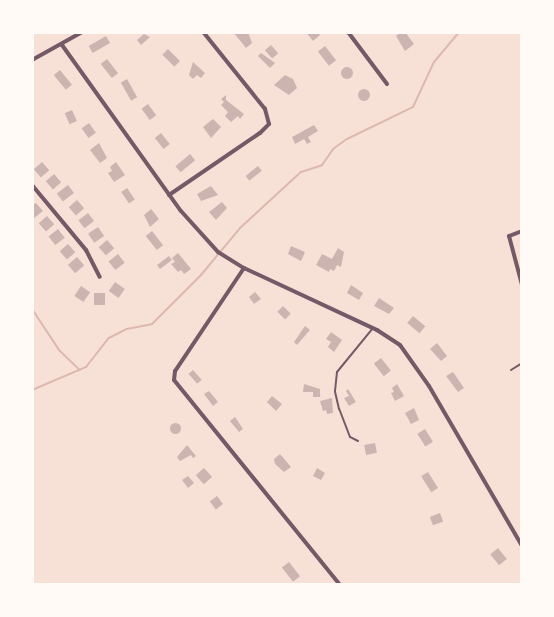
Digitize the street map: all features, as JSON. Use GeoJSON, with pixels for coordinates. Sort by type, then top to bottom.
{"type":"FeatureCollection","features":[{"type":"Feature","properties":{"kind":"street"},"geometry":{"type":"LineString","coordinates":[[32,60],[62,45],[82,32]]}},
{"type":"Feature","properties":{"kind":"street"},"geometry":{"type":"LineString","coordinates":[[169,195],[260,133],[269,124],[265,109],[204,32]]}},
{"type":"Feature","properties":{"kind":"street"},"geometry":{"type":"LineString","coordinates":[[348,32],[388,84]]}},
{"type":"Feature","properties":{"kind":"street"},"geometry":{"type":"LineString","coordinates":[[62,45],[192,226],[218,252],[244,268],[373,328],[400,346],[414,363],[522,546]]}},
{"type":"Feature","properties":{"kind":"street"},"geometry":{"type":"LineString","coordinates":[[32,185],[86,250],[100,277]]}},
{"type":"Feature","properties":{"kind":"street"},"geometry":{"type":"LineString","coordinates":[[522,231],[509,236],[522,285]]}},
{"type":"Feature","properties":{"kind":"street"},"geometry":{"type":"LineString","coordinates":[[244,268],[175,371],[174,380],[340,584]]}},
{"type":"Feature","properties":{"kind":"lane"},"geometry":{"type":"LineString","coordinates":[[358,441],[350,437],[342,418],[335,392],[337,372],[373,328]]}},
{"type":"Feature","properties":{"kind":"lane"},"geometry":{"type":"LineString","coordinates":[[511,370],[522,362]]}},
{"type":"Feature","properties":{"kind":"building"},"geometry":{"type":"Polygon","coordinates":[[[233,32],[248,32],[252,43],[246,48],[233,32]]]}},
{"type":"Feature","properties":{"kind":"building"},"geometry":{"type":"Polygon","coordinates":[[[306,32],[317,32],[320,35],[313,41],[306,32]]]}},
{"type":"Feature","properties":{"kind":"building"},"geometry":{"type":"Polygon","coordinates":[[[401,32],[405,32],[414,44],[405,51],[396,36],[401,32]]]}},
{"type":"Feature","properties":{"kind":"building"},"geometry":{"type":"Polygon","coordinates":[[[144,34],[150,37],[141,45],[137,40],[144,34]]]}},
{"type":"Feature","properties":{"kind":"building"},"geometry":{"type":"Polygon","coordinates":[[[106,36],[110,43],[93,53],[89,46],[106,36]]]}},
{"type":"Feature","properties":{"kind":"building"},"geometry":{"type":"Polygon","coordinates":[[[271,45],[278,53],[272,59],[265,50],[271,45]]]}},
{"type":"Feature","properties":{"kind":"building"},"geometry":{"type":"Polygon","coordinates":[[[325,46],[336,60],[329,66],[318,52],[325,46]]]}},
{"type":"Feature","properties":{"kind":"building"},"geometry":{"type":"Polygon","coordinates":[[[168,49],[180,61],[174,67],[162,55],[168,49]]]}},
{"type":"Feature","properties":{"kind":"building"},"geometry":{"type":"Polygon","coordinates":[[[261,53],[275,63],[270,68],[258,56],[261,53]]]}},
{"type":"Feature","properties":{"kind":"building"},"geometry":{"type":"Polygon","coordinates":[[[107,59],[118,73],[112,78],[101,64],[107,59]]]}},
{"type":"Feature","properties":{"kind":"building"},"geometry":{"type":"Polygon","coordinates":[[[193,62],[205,73],[201,78],[197,75],[193,79],[189,75],[193,62]]]}},
{"type":"Feature","properties":{"kind":"building"},"geometry":{"type":"Polygon","coordinates":[[[347,67],[353,73],[347,79],[341,73],[347,67]]]}},
{"type":"Feature","properties":{"kind":"building"},"geometry":{"type":"Polygon","coordinates":[[[60,70],[72,85],[66,90],[54,75],[60,70]]]}},
{"type":"Feature","properties":{"kind":"building"},"geometry":{"type":"Polygon","coordinates":[[[285,75],[293,79],[297,88],[289,95],[274,85],[285,75]]]}},
{"type":"Feature","properties":{"kind":"building"},"geometry":{"type":"Polygon","coordinates":[[[127,79],[137,97],[131,101],[121,82],[127,79]]]}},
{"type":"Feature","properties":{"kind":"building"},"geometry":{"type":"Polygon","coordinates":[[[366,89],[369,90],[369,100],[362,101],[359,100],[358,93],[359,90],[366,89]]]}},
{"type":"Feature","properties":{"kind":"building"},"geometry":{"type":"Polygon","coordinates":[[[226,95],[226,100],[244,114],[240,119],[238,116],[231,122],[225,116],[228,112],[221,105],[224,102],[221,99],[226,95]]]}},
{"type":"Feature","properties":{"kind":"building"},"geometry":{"type":"Polygon","coordinates":[[[148,104],[156,115],[150,120],[142,109],[148,104]]]}},
{"type":"Feature","properties":{"kind":"building"},"geometry":{"type":"Polygon","coordinates":[[[72,110],[77,121],[70,124],[65,113],[72,110]]]}},
{"type":"Feature","properties":{"kind":"building"},"geometry":{"type":"Polygon","coordinates":[[[213,119],[221,127],[211,138],[203,127],[213,119]]]}},
{"type":"Feature","properties":{"kind":"building"},"geometry":{"type":"Polygon","coordinates":[[[89,123],[96,133],[89,138],[82,128],[89,123]]]}},
{"type":"Feature","properties":{"kind":"building"},"geometry":{"type":"Polygon","coordinates":[[[314,125],[318,131],[308,137],[311,142],[307,144],[304,139],[295,144],[292,137],[314,125]]]}},
{"type":"Feature","properties":{"kind":"building"},"geometry":{"type":"Polygon","coordinates":[[[161,133],[170,144],[164,149],[155,138],[161,133]]]}},
{"type":"Feature","properties":{"kind":"building"},"geometry":{"type":"Polygon","coordinates":[[[99,143],[107,158],[100,163],[90,150],[99,143]]]}},
{"type":"Feature","properties":{"kind":"building"},"geometry":{"type":"Polygon","coordinates":[[[190,154],[195,160],[181,172],[175,166],[190,154]]]}},
{"type":"Feature","properties":{"kind":"building"},"geometry":{"type":"Polygon","coordinates":[[[42,162],[49,170],[41,178],[34,169],[42,162]]]}},
{"type":"Feature","properties":{"kind":"building"},"geometry":{"type":"Polygon","coordinates":[[[116,162],[125,175],[114,182],[108,173],[112,171],[110,167],[116,162]]]}},
{"type":"Feature","properties":{"kind":"building"},"geometry":{"type":"Polygon","coordinates":[[[258,166],[262,171],[249,181],[246,176],[258,166]]]}},
{"type":"Feature","properties":{"kind":"building"},"geometry":{"type":"Polygon","coordinates":[[[54,174],[61,182],[53,190],[46,181],[54,174]]]}},
{"type":"Feature","properties":{"kind":"building"},"geometry":{"type":"Polygon","coordinates":[[[68,185],[74,193],[63,201],[57,193],[68,185]]]}},
{"type":"Feature","properties":{"kind":"building"},"geometry":{"type":"Polygon","coordinates":[[[211,186],[218,195],[201,201],[197,194],[211,186]]]}},
{"type":"Feature","properties":{"kind":"building"},"geometry":{"type":"Polygon","coordinates":[[[127,188],[135,200],[129,204],[121,192],[127,188]]]}},
{"type":"Feature","properties":{"kind":"building"},"geometry":{"type":"Polygon","coordinates":[[[77,200],[84,208],[76,216],[69,207],[77,200]]]}},
{"type":"Feature","properties":{"kind":"building"},"geometry":{"type":"Polygon","coordinates":[[[222,202],[227,208],[216,220],[209,212],[222,202]]]}},
{"type":"Feature","properties":{"kind":"building"},"geometry":{"type":"Polygon","coordinates":[[[36,203],[43,211],[34,218],[32,205],[36,203]]]}},
{"type":"Feature","properties":{"kind":"building"},"geometry":{"type":"Polygon","coordinates":[[[151,209],[159,219],[150,227],[144,215],[151,209]]]}},
{"type":"Feature","properties":{"kind":"building"},"geometry":{"type":"Polygon","coordinates":[[[88,213],[94,221],[84,228],[78,220],[88,213]]]}},
{"type":"Feature","properties":{"kind":"building"},"geometry":{"type":"Polygon","coordinates":[[[47,216],[54,224],[46,232],[39,223],[47,216]]]}},
{"type":"Feature","properties":{"kind":"building"},"geometry":{"type":"Polygon","coordinates":[[[98,227],[104,236],[94,243],[88,234],[98,227]]]}},
{"type":"Feature","properties":{"kind":"building"},"geometry":{"type":"Polygon","coordinates":[[[58,229],[65,238],[55,245],[49,236],[58,229]]]}},
{"type":"Feature","properties":{"kind":"building"},"geometry":{"type":"Polygon","coordinates":[[[152,231],[163,245],[157,250],[146,236],[152,231]]]}},
{"type":"Feature","properties":{"kind":"building"},"geometry":{"type":"Polygon","coordinates":[[[107,240],[114,248],[106,256],[99,247],[107,240]]]}},
{"type":"Feature","properties":{"kind":"building"},"geometry":{"type":"Polygon","coordinates":[[[68,244],[75,252],[67,260],[60,251],[68,244]]]}},
{"type":"Feature","properties":{"kind":"building"},"geometry":{"type":"Polygon","coordinates":[[[291,246],[305,252],[301,261],[288,254],[291,246]]]}},
{"type":"Feature","properties":{"kind":"building"},"geometry":{"type":"Polygon","coordinates":[[[338,248],[344,252],[341,267],[337,265],[334,271],[330,269],[329,272],[316,265],[322,254],[332,259],[338,248]]]}},
{"type":"Feature","properties":{"kind":"building"},"geometry":{"type":"Polygon","coordinates":[[[178,253],[191,269],[184,274],[181,270],[178,272],[171,264],[175,262],[172,258],[178,253]]]}},
{"type":"Feature","properties":{"kind":"building"},"geometry":{"type":"Polygon","coordinates":[[[118,254],[125,263],[115,270],[109,261],[118,254]]]}},
{"type":"Feature","properties":{"kind":"building"},"geometry":{"type":"Polygon","coordinates":[[[169,256],[172,260],[160,269],[157,265],[169,256]]]}},
{"type":"Feature","properties":{"kind":"building"},"geometry":{"type":"Polygon","coordinates":[[[77,257],[84,265],[75,273],[68,265],[77,257]]]}},
{"type":"Feature","properties":{"kind":"building"},"geometry":{"type":"Polygon","coordinates":[[[115,282],[125,289],[119,298],[109,291],[115,282]]]}},
{"type":"Feature","properties":{"kind":"building"},"geometry":{"type":"Polygon","coordinates":[[[351,285],[363,293],[359,300],[347,293],[351,285]]]}},
{"type":"Feature","properties":{"kind":"building"},"geometry":{"type":"Polygon","coordinates":[[[81,286],[90,292],[83,302],[74,296],[81,286]]]}},
{"type":"Feature","properties":{"kind":"building"},"geometry":{"type":"Polygon","coordinates":[[[255,292],[261,299],[254,304],[249,297],[255,292]]]}},
{"type":"Feature","properties":{"kind":"building"},"geometry":{"type":"Polygon","coordinates":[[[94,293],[105,293],[105,305],[94,305],[94,293]]]}},
{"type":"Feature","properties":{"kind":"building"},"geometry":{"type":"Polygon","coordinates":[[[379,298],[394,308],[389,314],[374,306],[379,298]]]}},
{"type":"Feature","properties":{"kind":"building"},"geometry":{"type":"Polygon","coordinates":[[[283,306],[291,314],[285,319],[277,312],[283,306]]]}},
{"type":"Feature","properties":{"kind":"building"},"geometry":{"type":"Polygon","coordinates":[[[413,316],[425,326],[419,333],[407,323],[413,316]]]}},
{"type":"Feature","properties":{"kind":"building"},"geometry":{"type":"Polygon","coordinates":[[[305,326],[310,330],[297,345],[294,342],[305,326]]]}},
{"type":"Feature","properties":{"kind":"building"},"geometry":{"type":"Polygon","coordinates":[[[331,332],[342,340],[334,352],[328,347],[331,342],[326,339],[331,332]]]}},
{"type":"Feature","properties":{"kind":"building"},"geometry":{"type":"Polygon","coordinates":[[[437,343],[447,356],[441,361],[430,349],[437,343]]]}},
{"type":"Feature","properties":{"kind":"building"},"geometry":{"type":"Polygon","coordinates":[[[381,358],[391,371],[384,376],[374,364],[381,358]]]}},
{"type":"Feature","properties":{"kind":"building"},"geometry":{"type":"Polygon","coordinates":[[[193,370],[202,380],[197,384],[189,374],[193,370]]]}},
{"type":"Feature","properties":{"kind":"building"},"geometry":{"type":"Polygon","coordinates":[[[453,372],[464,388],[458,392],[446,376],[453,372]]]}},
{"type":"Feature","properties":{"kind":"building"},"geometry":{"type":"Polygon","coordinates":[[[304,384],[320,389],[320,397],[313,397],[313,392],[303,392],[304,384]]]}},
{"type":"Feature","properties":{"kind":"building"},"geometry":{"type":"Polygon","coordinates":[[[397,384],[404,396],[395,401],[391,393],[394,392],[392,388],[397,384]]]}},
{"type":"Feature","properties":{"kind":"building"},"geometry":{"type":"Polygon","coordinates":[[[348,389],[356,402],[349,406],[344,398],[349,396],[346,391],[348,389]]]}},
{"type":"Feature","properties":{"kind":"building"},"geometry":{"type":"Polygon","coordinates":[[[209,391],[218,402],[213,406],[204,394],[209,391]]]}},
{"type":"Feature","properties":{"kind":"building"},"geometry":{"type":"Polygon","coordinates":[[[272,396],[282,404],[276,411],[267,402],[272,396]]]}},
{"type":"Feature","properties":{"kind":"building"},"geometry":{"type":"Polygon","coordinates":[[[332,398],[333,413],[327,414],[326,410],[323,411],[320,401],[332,398]]]}},
{"type":"Feature","properties":{"kind":"building"},"geometry":{"type":"Polygon","coordinates":[[[414,408],[419,420],[411,424],[405,413],[414,408]]]}},
{"type":"Feature","properties":{"kind":"building"},"geometry":{"type":"Polygon","coordinates":[[[235,417],[243,429],[239,432],[230,421],[235,417]]]}},
{"type":"Feature","properties":{"kind":"building"},"geometry":{"type":"Polygon","coordinates":[[[173,423],[177,423],[180,428],[179,432],[173,433],[170,430],[170,426],[173,423]]]}},
{"type":"Feature","properties":{"kind":"building"},"geometry":{"type":"Polygon","coordinates":[[[425,429],[433,442],[425,446],[417,434],[425,429]]]}},
{"type":"Feature","properties":{"kind":"building"},"geometry":{"type":"Polygon","coordinates":[[[375,443],[377,453],[366,455],[364,445],[375,443]]]}},
{"type":"Feature","properties":{"kind":"building"},"geometry":{"type":"Polygon","coordinates":[[[187,445],[196,456],[193,458],[191,455],[180,461],[177,457],[187,445]]]}},
{"type":"Feature","properties":{"kind":"building"},"geometry":{"type":"Polygon","coordinates":[[[280,454],[291,467],[284,472],[275,464],[274,459],[280,454]]]}},
{"type":"Feature","properties":{"kind":"building"},"geometry":{"type":"Polygon","coordinates":[[[204,468],[212,477],[204,484],[196,475],[204,468]]]}},
{"type":"Feature","properties":{"kind":"building"},"geometry":{"type":"Polygon","coordinates":[[[317,468],[325,473],[321,480],[313,476],[317,468]]]}},
{"type":"Feature","properties":{"kind":"building"},"geometry":{"type":"Polygon","coordinates":[[[428,472],[438,488],[431,492],[421,476],[428,472]]]}},
{"type":"Feature","properties":{"kind":"building"},"geometry":{"type":"Polygon","coordinates":[[[188,476],[194,483],[188,488],[182,480],[188,476]]]}},
{"type":"Feature","properties":{"kind":"building"},"geometry":{"type":"Polygon","coordinates":[[[217,496],[223,504],[216,509],[210,501],[217,496]]]}},
{"type":"Feature","properties":{"kind":"building"},"geometry":{"type":"Polygon","coordinates":[[[440,513],[443,521],[433,525],[430,517],[440,513]]]}},
{"type":"Feature","properties":{"kind":"building"},"geometry":{"type":"Polygon","coordinates":[[[498,548],[507,559],[499,565],[490,554],[498,548]]]}},
{"type":"Feature","properties":{"kind":"building"},"geometry":{"type":"Polygon","coordinates":[[[289,562],[300,576],[293,582],[282,568],[289,562]]]}},
{"type":"Feature","properties":{"kind":"waterway"},"geometry":{"type":"LineString","coordinates":[[32,390],[86,367],[109,338],[127,329],[152,324],[201,275],[240,228],[301,172],[322,165],[333,149],[347,139],[413,107],[434,62],[459,32]]}},
{"type":"Feature","properties":{"kind":"waterway"},"geometry":{"type":"LineString","coordinates":[[32,309],[59,350],[80,370]]}}]}
